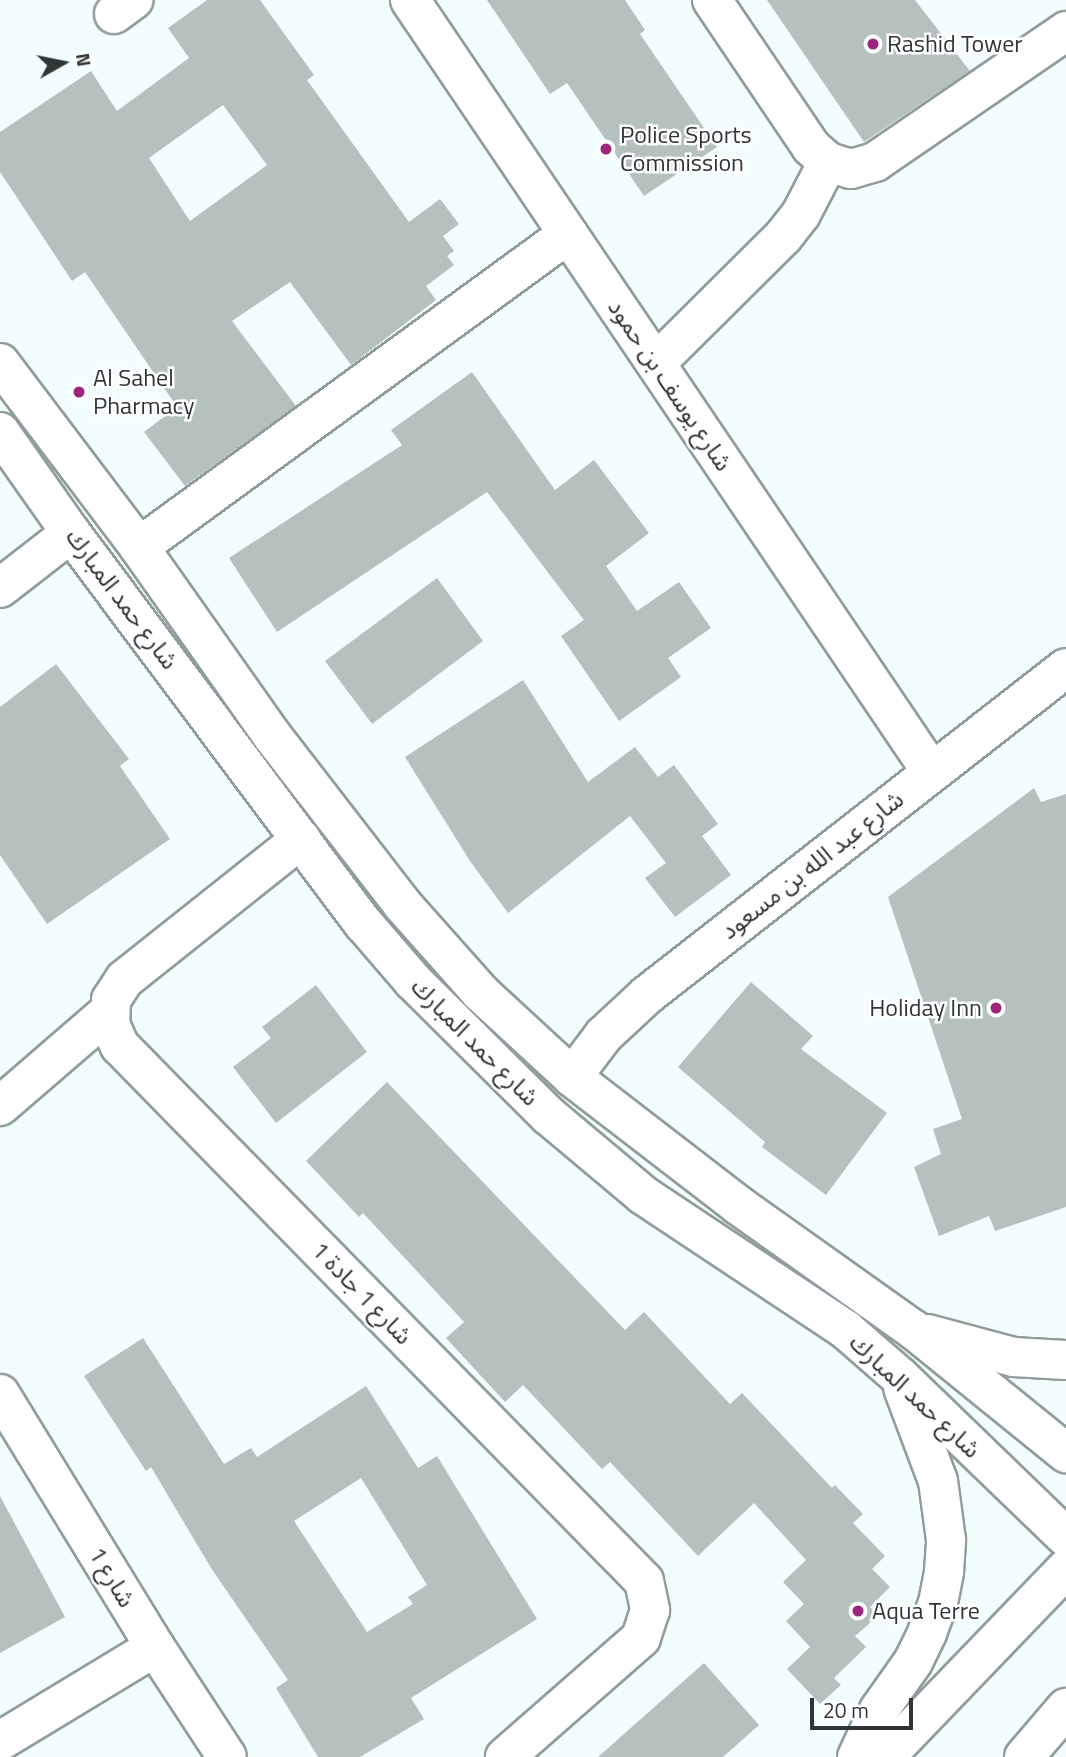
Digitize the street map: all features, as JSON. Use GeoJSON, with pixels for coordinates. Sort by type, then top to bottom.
{"type":"FeatureCollection","features":[{"type":"Feature","properties":{"kind":"street","name":"شارع يوسف بن حمود"},"geometry":{"type":"LineString","coordinates":[[410,0],[931,771]]}},
{"type":"Feature","properties":{"kind":"street"},"geometry":{"type":"LineString","coordinates":[[712,0],[811,147],[828,162],[852,169],[875,162],[1066,31]]}},
{"type":"Feature","properties":{"kind":"street"},"geometry":{"type":"LineString","coordinates":[[656,363],[783,237],[801,214],[828,162]]}},
{"type":"Feature","properties":{"kind":"street"},"geometry":{"type":"LineString","coordinates":[[139,547],[568,234]]}},
{"type":"Feature","properties":{"kind":"street","name":"شارع حمد المبارك"},"geometry":{"type":"LineString","coordinates":[[0,363],[139,547],[273,737],[402,904],[480,992],[572,1077],[738,1205],[914,1330],[1066,1453]]}},
{"type":"Feature","properties":{"kind":"street","name":"شارع حمد المبارك"},"geometry":{"type":"LineString","coordinates":[[0,432],[71,533],[364,924],[414,981],[549,1116],[643,1195],[727,1254],[813,1307],[899,1376],[1062,1529]]}},
{"type":"Feature","properties":{"kind":"street"},"geometry":{"type":"LineString","coordinates":[[0,588],[71,533]]}},
{"type":"Feature","properties":{"kind":"street","name":"شارع عبد الله بن مسعود"},"geometry":{"type":"LineString","coordinates":[[572,1077],[604,1035],[647,995],[1066,667]]}},
{"type":"Feature","properties":{"kind":"street"},"geometry":{"type":"LineString","coordinates":[[0,1106],[109,1012],[116,990],[124,980],[301,839]]}},
{"type":"Feature","properties":{"kind":"street","name":"شارع 1 جادة 1"},"geometry":{"type":"LineString","coordinates":[[109,1012],[114,1036],[120,1046],[644,1581],[650,1610],[641,1638],[505,1757]]}},
{"type":"Feature","properties":{"kind":"street"},"geometry":{"type":"LineString","coordinates":[[914,1330],[1013,1357],[1066,1360]]}},
{"type":"Feature","properties":{"kind":"street"},"geometry":{"type":"LineString","coordinates":[[857,1757],[879,1710],[913,1662],[927,1633],[938,1603],[944,1572],[946,1540],[938,1481],[899,1376]]}},
{"type":"Feature","properties":{"kind":"street","name":"شارع 1"},"geometry":{"type":"LineString","coordinates":[[0,1394],[155,1647],[227,1757]]}},
{"type":"Feature","properties":{"kind":"street"},"geometry":{"type":"LineString","coordinates":[[885,1757],[1066,1569]]}},
{"type":"Feature","properties":{"kind":"street"},"geometry":{"type":"LineString","coordinates":[[0,1741],[155,1647]]}},
{"type":"Feature","properties":{"kind":"street"},"geometry":{"type":"LineString","coordinates":[[1024,1757],[1066,1708]]}},
{"type":"Feature","properties":{"kind":"building"},"geometry":{"type":"Polygon","coordinates":[[[207,0],[260,0],[314,75],[307,80],[409,222],[440,199],[459,224],[443,236],[454,251],[447,256],[454,265],[426,286],[436,300],[351,365],[290,282],[232,321],[296,406],[185,486],[144,432],[177,407],[85,272],[72,281],[0,172],[0,132],[91,71],[117,111],[189,58],[168,28],[207,0]],[[223,105],[149,158],[190,221],[267,165],[223,105]]]}},
{"type":"Feature","properties":{"kind":"building"},"geometry":{"type":"Polygon","coordinates":[[[487,0],[625,0],[645,30],[640,34],[717,147],[644,196],[567,83],[550,94],[487,0]]]}},
{"type":"Feature","properties":{"kind":"building","name":"Rashid Tower"},"geometry":{"type":"Polygon","coordinates":[[[767,0],[915,0],[970,71],[864,142],[767,0]]]}},
{"type":"Feature","properties":{"kind":"building"},"geometry":{"type":"Polygon","coordinates":[[[472,372],[555,490],[594,460],[649,533],[606,566],[637,611],[679,582],[711,628],[668,658],[681,677],[619,721],[561,636],[584,620],[487,492],[277,632],[229,558],[402,445],[391,430],[472,372]]]}},
{"type":"Feature","properties":{"kind":"building"},"geometry":{"type":"Polygon","coordinates":[[[437,578],[483,641],[372,724],[325,661],[437,578]]]}},
{"type":"Feature","properties":{"kind":"building"},"geometry":{"type":"Polygon","coordinates":[[[56,664],[129,759],[120,766],[170,839],[47,924],[0,855],[0,707],[56,664]]]}},
{"type":"Feature","properties":{"kind":"building"},"geometry":{"type":"Polygon","coordinates":[[[523,680],[588,782],[635,747],[658,777],[674,765],[718,824],[702,836],[731,875],[675,917],[645,878],[666,863],[630,816],[508,913],[470,861],[405,757],[523,680]]]}},
{"type":"Feature","properties":{"kind":"building","name":"Holiday Inn"},"geometry":{"type":"Polygon","coordinates":[[[1034,788],[1041,802],[1066,794],[1066,1207],[995,1231],[989,1216],[939,1236],[914,1167],[941,1154],[933,1129],[962,1119],[888,897],[1034,788]]]}},
{"type":"Feature","properties":{"kind":"building"},"geometry":{"type":"Polygon","coordinates":[[[751,982],[813,1036],[801,1049],[887,1113],[826,1195],[762,1147],[765,1142],[678,1067],[751,982]]]}},
{"type":"Feature","properties":{"kind":"building"},"geometry":{"type":"Polygon","coordinates":[[[316,985],[367,1052],[276,1123],[233,1067],[271,1038],[262,1027],[316,985]]]}},
{"type":"Feature","properties":{"kind":"building"},"geometry":{"type":"Polygon","coordinates":[[[387,1082],[625,1330],[644,1312],[730,1404],[742,1393],[832,1488],[835,1485],[863,1514],[853,1523],[885,1556],[872,1569],[890,1587],[870,1607],[878,1616],[855,1636],[866,1647],[834,1678],[841,1685],[820,1704],[787,1669],[810,1647],[786,1621],[804,1604],[783,1582],[806,1560],[754,1503],[698,1556],[610,1462],[602,1469],[523,1385],[505,1402],[446,1338],[464,1322],[363,1213],[359,1217],[306,1161],[387,1082]]]}},
{"type":"Feature","properties":{"kind":"building"},"geometry":{"type":"Polygon","coordinates":[[[143,1338],[224,1464],[251,1448],[257,1457],[366,1386],[418,1468],[437,1456],[537,1619],[411,1698],[424,1719],[360,1757],[318,1757],[276,1688],[288,1680],[211,1568],[151,1467],[146,1471],[84,1376],[143,1338]],[[361,1478],[294,1521],[367,1632],[413,1604],[408,1597],[427,1585],[361,1478]]]}},
{"type":"Feature","properties":{"kind":"building"},"geometry":{"type":"Polygon","coordinates":[[[0,1496],[65,1617],[0,1653],[0,1496]]]}},
{"type":"Feature","properties":{"kind":"building"},"geometry":{"type":"Polygon","coordinates":[[[704,1663],[759,1725],[723,1757],[598,1757],[704,1663]]]}},
{"type":"Feature","properties":{"kind":"place","name":"Rashid Tower"},"geometry":{"type":"Point","coordinates":[873,44]}},
{"type":"Feature","properties":{"kind":"place","name":"Police Sports Commission"},"geometry":{"type":"Point","coordinates":[606,149]}},
{"type":"Feature","properties":{"kind":"place","name":"Al Sahel Pharmacy"},"geometry":{"type":"Point","coordinates":[79,392]}},
{"type":"Feature","properties":{"kind":"place","name":"Holiday Inn"},"geometry":{"type":"Point","coordinates":[996,1008]}},
{"type":"Feature","properties":{"kind":"place","name":"Aqua Terre"},"geometry":{"type":"Point","coordinates":[858,1611]}}]}
